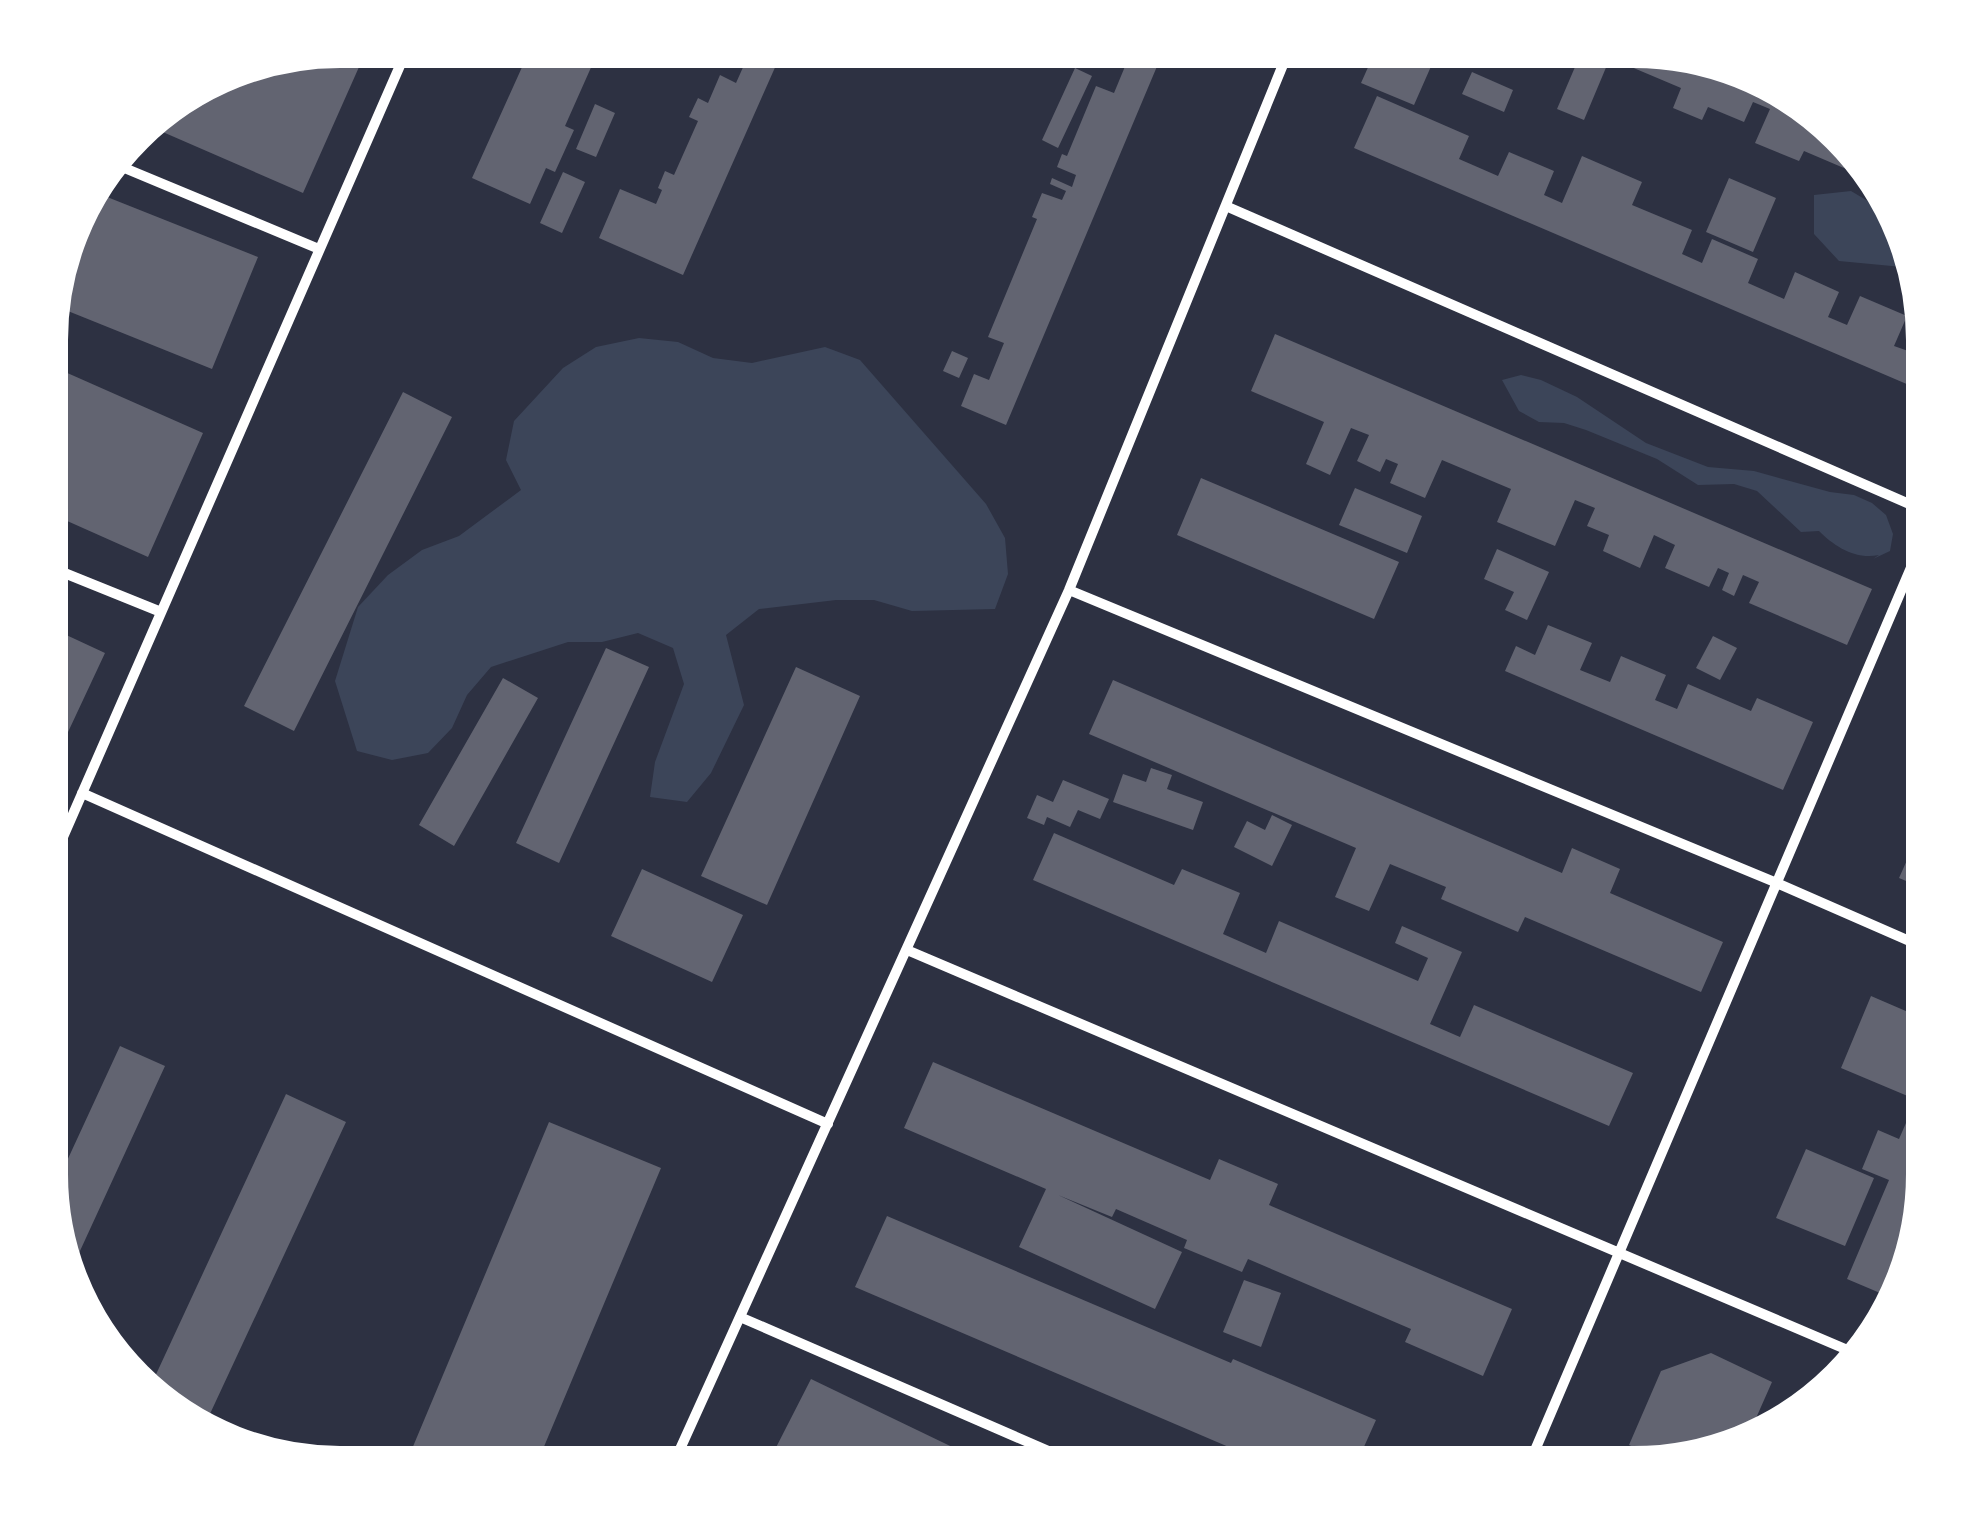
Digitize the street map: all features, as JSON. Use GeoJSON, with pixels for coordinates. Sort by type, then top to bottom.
{"type":"FeatureCollection","features":[{"type":"Feature","properties":{"kind":"street"},"geometry":{"type":"LineString","coordinates":[[63,838],[401,62]]}},
{"type":"Feature","properties":{"kind":"street"},"geometry":{"type":"LineString","coordinates":[[679,1451],[1069,590],[1284,63]]}},
{"type":"Feature","properties":{"kind":"street"},"geometry":{"type":"LineString","coordinates":[[123,167],[320,249]]}},
{"type":"Feature","properties":{"kind":"street"},"geometry":{"type":"LineString","coordinates":[[1228,207],[1912,505]]}},
{"type":"Feature","properties":{"kind":"street"},"geometry":{"type":"LineString","coordinates":[[1534,1452],[1912,565]]}},
{"type":"Feature","properties":{"kind":"street"},"geometry":{"type":"LineString","coordinates":[[62,572],[161,612]]}},
{"type":"Feature","properties":{"kind":"street"},"geometry":{"type":"LineString","coordinates":[[1069,590],[1912,942]]}},
{"type":"Feature","properties":{"kind":"street"},"geometry":{"type":"LineString","coordinates":[[82,793],[828,1124]]}},
{"type":"Feature","properties":{"kind":"street"},"geometry":{"type":"LineString","coordinates":[[907,950],[1849,1350]]}},
{"type":"Feature","properties":{"kind":"street"},"geometry":{"type":"LineString","coordinates":[[740,1317],[1050,1452]]}},
{"type":"Feature","properties":{"kind":"shaded area"},"geometry":{"type":"Polygon","coordinates":[[[1851,191],[1878,207],[1903,267],[1839,261],[1814,234],[1814,195],[1851,191]]]}},
{"type":"Feature","properties":{"kind":"shaded area"},"geometry":{"type":"Polygon","coordinates":[[[639,338],[678,342],[713,358],[752,363],[825,347],[860,360],[986,504],[1005,538],[1008,574],[995,609],[912,611],[874,600],[836,600],[759,609],[726,635],[744,705],[711,773],[687,802],[650,797],[655,762],[684,684],[673,648],[638,633],[602,642],[568,642],[491,667],[467,695],[452,728],[428,753],[392,760],[357,751],[335,681],[358,607],[388,575],[422,550],[459,536],[521,490],[506,460],[514,421],[563,368],[596,347],[639,338]]]}},
{"type":"Feature","properties":{"kind":"shaded area"},"geometry":{"type":"Polygon","coordinates":[[[1521,375],[1577,397],[1646,443],[1708,467],[1754,471],[1854,495],[1872,503],[1886,515],[1893,534],[1890,551],[1873,559],[1879,555],[1854,554],[1819,531],[1801,532],[1757,491],[1734,484],[1698,485],[1657,459],[1586,430],[1564,423],[1539,422],[1519,411],[1502,380],[1521,375]]]}},
{"type":"Feature","properties":{"kind":"building"},"geometry":{"type":"Polygon","coordinates":[[[347,62],[359,67],[303,193],[158,130],[201,100],[251,77],[304,65],[347,62]]]}},
{"type":"Feature","properties":{"kind":"building"},"geometry":{"type":"Polygon","coordinates":[[[524,62],[593,62],[565,126],[574,130],[555,172],[546,168],[530,204],[472,178],[524,62]]]}},
{"type":"Feature","properties":{"kind":"building"},"geometry":{"type":"Polygon","coordinates":[[[745,62],[777,62],[683,275],[599,238],[620,189],[656,204],[665,171],[674,175],[698,121],[689,117],[698,98],[708,103],[720,75],[736,83],[745,62]]]}},
{"type":"Feature","properties":{"kind":"building"},"geometry":{"type":"Polygon","coordinates":[[[1127,63],[1159,63],[1006,425],[961,406],[974,374],[989,380],[1004,343],[988,337],[1037,219],[1032,217],[1042,193],[1062,200],[1066,191],[1050,184],[1052,178],[1072,187],[1076,175],[1057,167],[1062,154],[1067,156],[1096,86],[1114,93],[1127,63]]]}},
{"type":"Feature","properties":{"kind":"building"},"geometry":{"type":"Polygon","coordinates":[[[1370,63],[1433,63],[1414,105],[1361,83],[1370,63]]]}},
{"type":"Feature","properties":{"kind":"building"},"geometry":{"type":"Polygon","coordinates":[[[1577,63],[1608,63],[1584,120],[1557,109],[1577,63]]]}},
{"type":"Feature","properties":{"kind":"building"},"geometry":{"type":"Polygon","coordinates":[[[1622,63],[1689,68],[1741,84],[1804,120],[1857,174],[1804,151],[1799,161],[1755,143],[1770,109],[1753,102],[1744,122],[1708,107],[1702,120],[1673,108],[1681,88],[1622,63]]]}},
{"type":"Feature","properties":{"kind":"building"},"geometry":{"type":"Polygon","coordinates":[[[1075,68],[1092,76],[1058,148],[1042,140],[1075,68]]]}},
{"type":"Feature","properties":{"kind":"building"},"geometry":{"type":"Polygon","coordinates":[[[1472,72],[1513,90],[1504,112],[1462,94],[1472,72]]]}},
{"type":"Feature","properties":{"kind":"building"},"geometry":{"type":"Polygon","coordinates":[[[1377,96],[1469,136],[1459,159],[1498,176],[1509,152],[1554,171],[1544,195],[1562,203],[1582,156],[1642,182],[1632,205],[1692,230],[1682,254],[1702,263],[1712,239],[1758,259],[1748,283],[1784,299],[1795,272],[1839,292],[1828,317],[1847,325],[1860,296],[1907,316],[1894,346],[1912,350],[1912,386],[1354,148],[1377,96]]]}},
{"type":"Feature","properties":{"kind":"building"},"geometry":{"type":"Polygon","coordinates":[[[595,104],[615,113],[596,157],[576,149],[595,104]]]}},
{"type":"Feature","properties":{"kind":"building"},"geometry":{"type":"Polygon","coordinates":[[[563,172],[585,182],[562,233],[540,223],[563,172]]]}},
{"type":"Feature","properties":{"kind":"building"},"geometry":{"type":"Polygon","coordinates":[[[1729,178],[1776,198],[1753,252],[1706,232],[1729,178]]]}},
{"type":"Feature","properties":{"kind":"building"},"geometry":{"type":"Polygon","coordinates":[[[104,196],[258,257],[212,369],[65,310],[77,251],[104,196]]]}},
{"type":"Feature","properties":{"kind":"building"},"geometry":{"type":"Polygon","coordinates":[[[1275,334],[1872,589],[1847,645],[1749,603],[1759,582],[1743,575],[1734,596],[1722,590],[1729,573],[1718,568],[1709,587],[1665,568],[1675,545],[1654,535],[1640,568],[1603,551],[1609,535],[1587,526],[1595,508],[1575,500],[1555,546],[1497,522],[1511,489],[1442,460],[1425,498],[1390,483],[1398,464],[1386,459],[1380,472],[1357,461],[1369,435],[1351,428],[1330,475],[1306,464],[1324,422],[1251,391],[1275,334]]]}},
{"type":"Feature","properties":{"kind":"building"},"geometry":{"type":"Polygon","coordinates":[[[952,351],[968,358],[959,378],[943,371],[952,351]]]}},
{"type":"Feature","properties":{"kind":"building"},"geometry":{"type":"Polygon","coordinates":[[[62,371],[203,433],[148,557],[62,519],[62,371]]]}},
{"type":"Feature","properties":{"kind":"building"},"geometry":{"type":"Polygon","coordinates":[[[403,392],[452,417],[294,731],[244,706],[403,392]]]}},
{"type":"Feature","properties":{"kind":"building"},"geometry":{"type":"Polygon","coordinates":[[[1201,478],[1399,562],[1374,619],[1177,535],[1201,478]]]}},
{"type":"Feature","properties":{"kind":"building"},"geometry":{"type":"Polygon","coordinates":[[[1355,488],[1422,516],[1407,553],[1339,525],[1355,488]]]}},
{"type":"Feature","properties":{"kind":"building"},"geometry":{"type":"Polygon","coordinates":[[[1497,549],[1549,572],[1527,620],[1505,610],[1514,592],[1484,579],[1497,549]]]}},
{"type":"Feature","properties":{"kind":"building"},"geometry":{"type":"Polygon","coordinates":[[[1548,625],[1592,643],[1580,670],[1610,682],[1621,656],[1666,675],[1655,700],[1677,709],[1688,684],[1751,711],[1757,698],[1813,722],[1783,790],[1505,671],[1516,646],[1535,655],[1548,625]]]}},
{"type":"Feature","properties":{"kind":"building"},"geometry":{"type":"Polygon","coordinates":[[[62,633],[105,653],[62,744],[62,633]]]}},
{"type":"Feature","properties":{"kind":"building"},"geometry":{"type":"Polygon","coordinates":[[[1713,636],[1737,648],[1720,680],[1696,668],[1713,636]]]}},
{"type":"Feature","properties":{"kind":"building"},"geometry":{"type":"Polygon","coordinates":[[[606,648],[649,667],[559,863],[516,843],[606,648]]]}},
{"type":"Feature","properties":{"kind":"building"},"geometry":{"type":"Polygon","coordinates":[[[796,667],[860,696],[767,905],[701,876],[796,667]]]}},
{"type":"Feature","properties":{"kind":"building"},"geometry":{"type":"Polygon","coordinates":[[[503,678],[538,698],[454,846],[419,825],[503,678]]]}},
{"type":"Feature","properties":{"kind":"building"},"geometry":{"type":"Polygon","coordinates":[[[1113,680],[1562,873],[1572,848],[1620,869],[1610,893],[1723,942],[1701,992],[1525,917],[1518,932],[1441,899],[1446,887],[1390,864],[1369,911],[1335,897],[1356,848],[1089,734],[1113,680]]]}},
{"type":"Feature","properties":{"kind":"building"},"geometry":{"type":"Polygon","coordinates":[[[1151,768],[1172,775],[1167,789],[1203,802],[1193,830],[1113,802],[1123,774],[1146,782],[1151,768]]]}},
{"type":"Feature","properties":{"kind":"building"},"geometry":{"type":"Polygon","coordinates":[[[1063,780],[1109,799],[1100,819],[1078,810],[1070,827],[1047,817],[1044,825],[1027,818],[1037,795],[1053,802],[1063,780]]]}},
{"type":"Feature","properties":{"kind":"building"},"geometry":{"type":"Polygon","coordinates":[[[1272,815],[1292,825],[1272,866],[1234,847],[1247,821],[1265,830],[1272,815]]]}},
{"type":"Feature","properties":{"kind":"building"},"geometry":{"type":"Polygon","coordinates":[[[1054,833],[1174,885],[1182,869],[1240,893],[1223,934],[1266,953],[1279,921],[1418,981],[1428,958],[1395,943],[1402,926],[1462,952],[1430,1024],[1460,1037],[1474,1005],[1633,1073],[1609,1126],[1033,880],[1054,833]]]}},
{"type":"Feature","properties":{"kind":"building"},"geometry":{"type":"Polygon","coordinates":[[[1912,849],[1912,883],[1899,878],[1912,849]]]}},
{"type":"Feature","properties":{"kind":"building"},"geometry":{"type":"Polygon","coordinates":[[[642,869],[743,915],[712,982],[611,936],[642,869]]]}},
{"type":"Feature","properties":{"kind":"building"},"geometry":{"type":"Polygon","coordinates":[[[1871,996],[1912,1014],[1912,1098],[1841,1068],[1871,996]]]}},
{"type":"Feature","properties":{"kind":"building"},"geometry":{"type":"Polygon","coordinates":[[[120,1046],[165,1066],[76,1259],[68,1228],[63,1170],[120,1046]]]}},
{"type":"Feature","properties":{"kind":"building"},"geometry":{"type":"Polygon","coordinates":[[[933,1062],[1210,1180],[1219,1159],[1278,1184],[1269,1205],[1512,1309],[1483,1376],[1405,1342],[1411,1329],[1248,1259],[1242,1272],[1184,1248],[1187,1240],[1116,1209],[1112,1217],[1058,1195],[1182,1252],[1155,1309],[1019,1247],[1046,1189],[904,1128],[933,1062]]]}},
{"type":"Feature","properties":{"kind":"building"},"geometry":{"type":"Polygon","coordinates":[[[286,1094],[346,1122],[208,1418],[154,1380],[286,1094]]]}},
{"type":"Feature","properties":{"kind":"building"},"geometry":{"type":"Polygon","coordinates":[[[549,1122],[661,1168],[542,1451],[411,1451],[549,1122]]]}},
{"type":"Feature","properties":{"kind":"building"},"geometry":{"type":"Polygon","coordinates":[[[1906,1123],[1912,1125],[1912,1192],[1907,1228],[1885,1295],[1847,1279],[1889,1180],[1862,1169],[1878,1130],[1899,1139],[1906,1123]]]}},
{"type":"Feature","properties":{"kind":"building"},"geometry":{"type":"Polygon","coordinates":[[[1806,1149],[1874,1178],[1845,1246],[1776,1218],[1806,1149]]]}},
{"type":"Feature","properties":{"kind":"building"},"geometry":{"type":"Polygon","coordinates":[[[887,1216],[1231,1363],[1233,1359],[1376,1420],[1362,1452],[1240,1452],[855,1287],[887,1216]]]}},
{"type":"Feature","properties":{"kind":"building"},"geometry":{"type":"Polygon","coordinates":[[[1244,1280],[1281,1293],[1261,1347],[1223,1332],[1244,1280]]]}},
{"type":"Feature","properties":{"kind":"building"},"geometry":{"type":"Polygon","coordinates":[[[1711,1353],[1772,1382],[1753,1425],[1707,1442],[1643,1451],[1629,1445],[1661,1371],[1711,1353]]]}},
{"type":"Feature","properties":{"kind":"building"},"geometry":{"type":"Polygon","coordinates":[[[811,1379],[962,1451],[774,1451],[811,1379]]]}}]}
